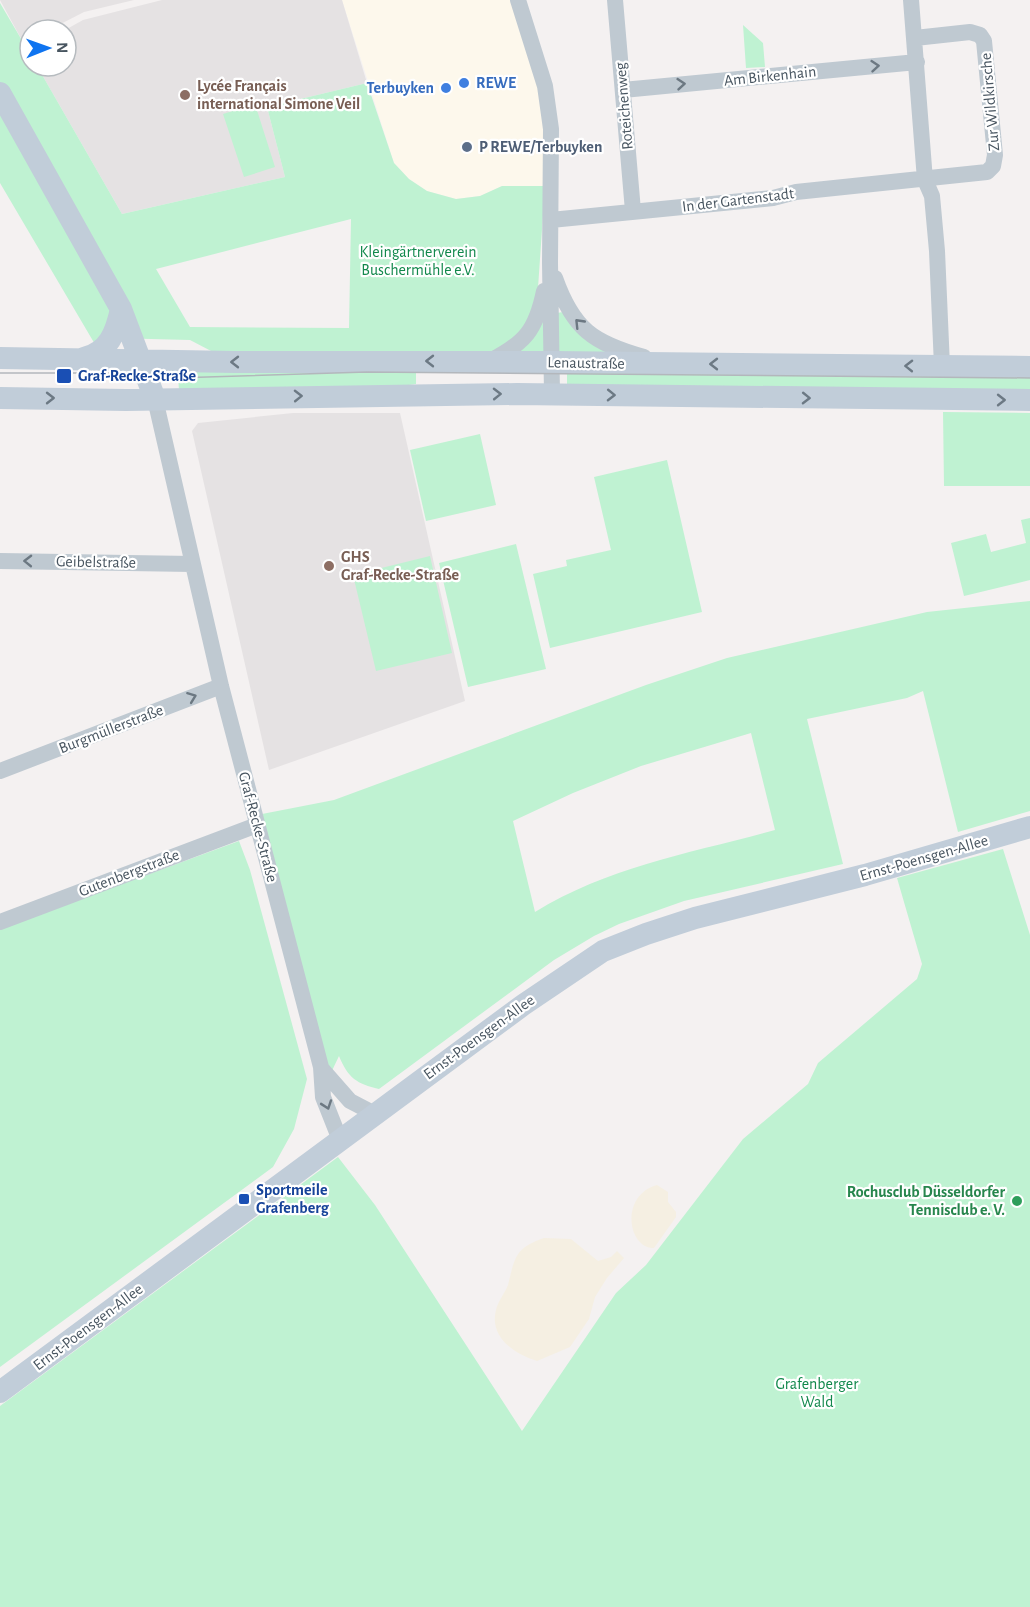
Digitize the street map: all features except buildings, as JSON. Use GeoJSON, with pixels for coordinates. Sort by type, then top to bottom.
{"type":"FeatureCollection","features":[{"type":"Feature","properties":{"kind":"main road","name":"Graf-Recke-Straße"},"geometry":{"type":"LineString","coordinates":[[0,93],[121,309],[145,367],[155,399]]}},
{"type":"Feature","properties":{"kind":"main road"},"geometry":{"type":"LineString","coordinates":[[83,358],[96,354],[109,342],[116,330],[121,309]]}},
{"type":"Feature","properties":{"kind":"main road","name":"Lenaustraße"},"geometry":{"type":"LineString","coordinates":[[0,358],[83,358],[145,367],[225,362],[552,362],[1030,367]]}},
{"type":"Feature","properties":{"kind":"main road"},"geometry":{"type":"LineString","coordinates":[[0,398],[100,398],[112,392],[138,392],[145,387],[145,367]]}},
{"type":"Feature","properties":{"kind":"main road","name":"Lenaustraße"},"geometry":{"type":"LineString","coordinates":[[100,398],[552,394],[1030,400]]}},
{"type":"Feature","properties":{"kind":"main road","name":"Ernst-Poensgen-Allee"},"geometry":{"type":"LineString","coordinates":[[0,1392],[559,979],[611,948],[695,918],[871,874],[1030,827]]}},
{"type":"Feature","properties":{"kind":"street"},"geometry":{"type":"LineString","coordinates":[[518,0],[548,101],[551,129],[552,394]]}},
{"type":"Feature","properties":{"kind":"street","name":"Roteichenweg"},"geometry":{"type":"LineString","coordinates":[[615,0],[633,211]]}},
{"type":"Feature","properties":{"kind":"street"},"geometry":{"type":"LineString","coordinates":[[911,0],[926,180],[932,196],[937,251],[942,366]]}},
{"type":"Feature","properties":{"kind":"street","name":"Zur Wildkirsche"},"geometry":{"type":"LineString","coordinates":[[915,38],[970,32],[980,35],[986,47],[995,155],[992,168],[987,172],[926,180]]}},
{"type":"Feature","properties":{"kind":"street","name":"Am Birkenhain"},"geometry":{"type":"LineString","coordinates":[[623,90],[917,62]]}},
{"type":"Feature","properties":{"kind":"street","name":"In der Gartenstadt"},"geometry":{"type":"LineString","coordinates":[[551,220],[926,180]]}},
{"type":"Feature","properties":{"kind":"street"},"geometry":{"type":"LineString","coordinates":[[488,362],[513,349],[530,331],[541,306],[550,263]]}},
{"type":"Feature","properties":{"kind":"street"},"geometry":{"type":"LineString","coordinates":[[550,263],[564,305],[575,321],[592,336],[619,350],[669,364]]}},
{"type":"Feature","properties":{"kind":"street","name":"Graf-Recke-Straße"},"geometry":{"type":"LineString","coordinates":[[155,399],[221,686],[321,1067],[323,1097],[340,1140]]}},
{"type":"Feature","properties":{"kind":"street","name":"Geibelstraße"},"geometry":{"type":"LineString","coordinates":[[0,561],[192,564]]}},
{"type":"Feature","properties":{"kind":"street","name":"Burgmüllerstraße"},"geometry":{"type":"LineString","coordinates":[[0,771],[221,686]]}},
{"type":"Feature","properties":{"kind":"street","name":"Gutenbergstraße"},"geometry":{"type":"LineString","coordinates":[[0,922],[257,825]]}},
{"type":"Feature","properties":{"kind":"street","name":"Graf-Recke-Straße"},"geometry":{"type":"LineString","coordinates":[[321,1067],[350,1101],[375,1114]]}},
{"type":"Feature","properties":{"kind":"shaded area"},"geometry":{"type":"Polygon","coordinates":[[[0,0],[134,0],[84,12],[72,18],[18,18],[18,33],[0,0]]]}},
{"type":"Feature","properties":{"kind":"shaded area","name":"Lycée Français international Simone Veil"},"geometry":{"type":"Polygon","coordinates":[[[162,0],[342,0],[367,83],[267,107],[285,177],[122,214],[44,78],[78,78],[78,23],[162,0]]]}},
{"type":"Feature","properties":{"kind":"shaded area"},"geometry":{"type":"Polygon","coordinates":[[[342,0],[517,0],[541,80],[545,186],[502,186],[480,196],[456,199],[427,191],[409,179],[394,163],[342,0]]]}},
{"type":"Feature","properties":{"kind":"shaded area","name":"GHS Graf-Recke-Straße"},"geometry":{"type":"Polygon","coordinates":[[[293,413],[400,413],[465,701],[269,770],[192,431],[198,423],[293,413]]]}},
{"type":"Feature","properties":{"kind":"green space","name":"Kleingärtnerverein Buschermühle e.V."},"geometry":{"type":"Polygon","coordinates":[[[0,3],[18,34],[18,78],[44,78],[122,214],[285,177],[267,107],[367,83],[394,163],[409,179],[427,191],[456,199],[480,196],[502,186],[545,186],[538,288],[529,326],[495,354],[213,352],[190,340],[112,338],[96,346],[0,183],[0,3]],[[351,219],[156,269],[190,327],[349,328],[351,219]]]}},
{"type":"Feature","properties":{"kind":"green space"},"geometry":{"type":"Polygon","coordinates":[[[743,25],[763,43],[765,67],[746,68],[743,25]]]}},
{"type":"Feature","properties":{"kind":"green space"},"geometry":{"type":"Polygon","coordinates":[[[255,104],[275,167],[244,177],[223,114],[255,104]]]}},
{"type":"Feature","properties":{"kind":"green space"},"geometry":{"type":"Polygon","coordinates":[[[563,312],[615,357],[561,357],[556,347],[557,313],[563,312]]]}},
{"type":"Feature","properties":{"kind":"green space"},"geometry":{"type":"Polygon","coordinates":[[[545,315],[546,351],[511,358],[545,315]]]}},
{"type":"Feature","properties":{"kind":"green space"},"geometry":{"type":"Polygon","coordinates":[[[416,367],[416,384],[402,386],[179,392],[178,371],[416,367]]]}},
{"type":"Feature","properties":{"kind":"green space"},"geometry":{"type":"Polygon","coordinates":[[[567,369],[1030,374],[1030,393],[567,386],[567,369]]]}},
{"type":"Feature","properties":{"kind":"green space"},"geometry":{"type":"Polygon","coordinates":[[[943,412],[1030,413],[1030,486],[944,486],[943,412]]]}},
{"type":"Feature","properties":{"kind":"green space"},"geometry":{"type":"Polygon","coordinates":[[[480,434],[496,505],[426,521],[410,450],[480,434]]]}},
{"type":"Feature","properties":{"kind":"green space"},"geometry":{"type":"Polygon","coordinates":[[[667,460],[702,612],[550,648],[533,574],[567,566],[566,560],[611,550],[594,477],[667,460]]]}},
{"type":"Feature","properties":{"kind":"green space"},"geometry":{"type":"Polygon","coordinates":[[[1030,518],[1030,580],[964,596],[951,543],[986,534],[991,552],[1026,543],[1021,520],[1030,518]]]}},
{"type":"Feature","properties":{"kind":"green space"},"geometry":{"type":"Polygon","coordinates":[[[516,544],[546,669],[468,687],[439,563],[516,544]]]}},
{"type":"Feature","properties":{"kind":"green space"},"geometry":{"type":"Polygon","coordinates":[[[430,556],[452,653],[376,671],[353,575],[430,556]]]}},
{"type":"Feature","properties":{"kind":"green space"},"geometry":{"type":"Polygon","coordinates":[[[1030,601],[1030,811],[958,832],[923,691],[907,698],[807,719],[843,864],[684,901],[619,924],[554,960],[379,1089],[354,1079],[339,1056],[329,1077],[262,814],[334,800],[646,685],[727,658],[927,612],[1030,601]],[[751,733],[641,766],[573,793],[513,821],[535,912],[563,896],[622,872],[775,830],[751,733]]]}},
{"type":"Feature","properties":{"kind":"green space"},"geometry":{"type":"Polygon","coordinates":[[[239,841],[250,870],[307,1079],[294,1129],[273,1167],[0,1367],[0,929],[239,841]]]}},
{"type":"Feature","properties":{"kind":"green space","name":"Grafenberger Wald"},"geometry":{"type":"Polygon","coordinates":[[[1003,849],[1030,935],[1030,1607],[0,1607],[0,1406],[338,1157],[375,1205],[522,1431],[616,1293],[646,1265],[743,1139],[808,1084],[818,1063],[917,979],[922,964],[897,878],[1003,849]]]}},
{"type":"Feature","properties":{"kind":"sand"},"geometry":{"type":"Polygon","coordinates":[[[657,1185],[668,1192],[668,1202],[676,1212],[676,1217],[654,1248],[645,1246],[638,1240],[633,1231],[632,1220],[637,1199],[645,1191],[657,1185]]]}},
{"type":"Feature","properties":{"kind":"sand"},"geometry":{"type":"Polygon","coordinates":[[[544,1238],[571,1239],[598,1261],[611,1257],[617,1251],[624,1258],[595,1297],[589,1319],[570,1347],[537,1361],[520,1354],[505,1343],[496,1328],[495,1320],[497,1307],[508,1285],[515,1260],[527,1246],[544,1238]]]}},
{"type":"Feature","properties":{"kind":"tram line"},"geometry":{"type":"LineString","coordinates":[[0,373],[122,373],[174,378],[367,372],[1030,378]]}},
{"type":"Feature","properties":{"kind":"place","name":"REWE"},"geometry":{"type":"Point","coordinates":[464,83]}},
{"type":"Feature","properties":{"kind":"place","name":"Terbuyken"},"geometry":{"type":"Point","coordinates":[446,88]}},
{"type":"Feature","properties":{"kind":"place","name":"Lycée Français international Simone Veil"},"geometry":{"type":"Point","coordinates":[185,95]}},
{"type":"Feature","properties":{"kind":"place","name":"P REWE/Terbuyken"},"geometry":{"type":"Point","coordinates":[467,147]}},
{"type":"Feature","properties":{"kind":"place","name":"Graf-Recke-Straße"},"geometry":{"type":"Point","coordinates":[64,376]}},
{"type":"Feature","properties":{"kind":"place","name":"GHS Graf-Recke-Straße"},"geometry":{"type":"Point","coordinates":[329,566]}},
{"type":"Feature","properties":{"kind":"place","name":"Sportmeile Grafenberg"},"geometry":{"type":"Point","coordinates":[244,1199]}},
{"type":"Feature","properties":{"kind":"place","name":"Rochusclub Düsseldorfer Tennisclub e. V."},"geometry":{"type":"Point","coordinates":[1017,1201]}}]}
